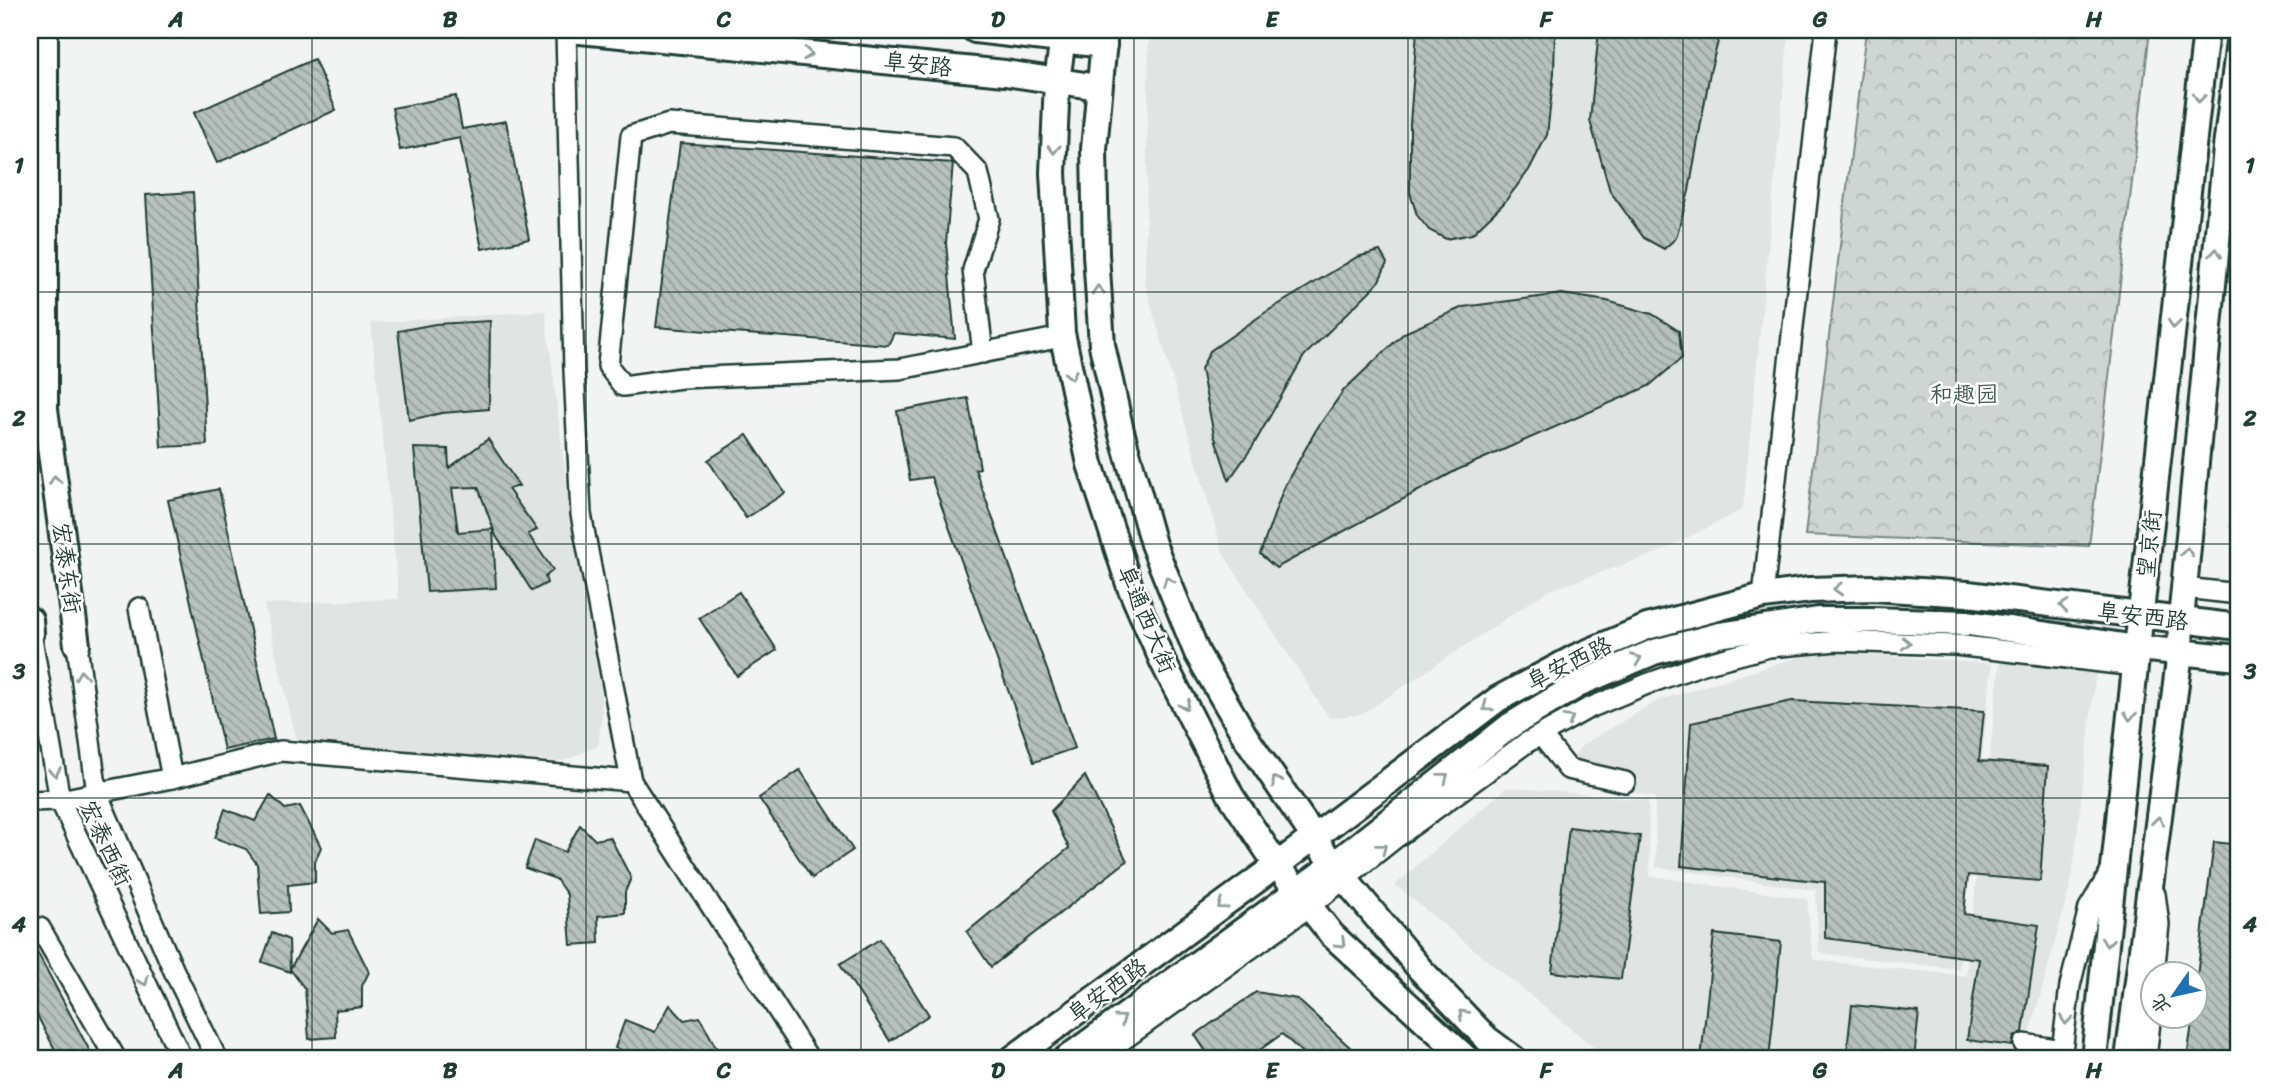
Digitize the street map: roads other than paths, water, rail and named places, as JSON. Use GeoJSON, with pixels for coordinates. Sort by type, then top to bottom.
{"type":"FeatureCollection","features":[{"type":"Feature","properties":{"kind":"main road","name":"宏泰东街"},"geometry":{"type":"LineString","coordinates":[[45,30],[45,409],[77,645]]}},
{"type":"Feature","properties":{"kind":"main road","name":"阜安路"},"geometry":{"type":"LineString","coordinates":[[568,30],[968,69],[1098,87]]}},
{"type":"Feature","properties":{"kind":"main road"},"geometry":{"type":"LineString","coordinates":[[968,69],[985,54],[985,44],[977,30]]}},
{"type":"Feature","properties":{"kind":"main road"},"geometry":{"type":"LineString","coordinates":[[977,30],[1105,37]]}},
{"type":"Feature","properties":{"kind":"main road","name":"望京街"},"geometry":{"type":"LineString","coordinates":[[2094,1059],[2206,30]]}},
{"type":"Feature","properties":{"kind":"main road","name":"阜通西大街"},"geometry":{"type":"LineString","coordinates":[[1063,35],[1057,81],[1053,173],[1062,337],[1090,464],[1130,587],[1163,662],[1231,796],[1277,865],[1332,935],[1467,1059]]}},
{"type":"Feature","properties":{"kind":"main road","name":"阜通西大街"},"geometry":{"type":"LineString","coordinates":[[1105,37],[1094,149],[1096,254],[1102,345],[1121,431],[1153,544],[1197,653],[1245,736],[1314,838],[1338,872],[1420,969],[1487,1039],[1514,1059]]}},
{"type":"Feature","properties":{"kind":"main road","name":"望京街"},"geometry":{"type":"LineString","coordinates":[[2128,1059],[2179,652],[2226,148],[2239,42]]}},
{"type":"Feature","properties":{"kind":"main road","name":"阜安西路"},"geometry":{"type":"LineString","coordinates":[[1012,1059],[1314,838],[1498,699],[1576,657],[1647,627],[1763,596],[1810,590],[1872,588],[1968,594],[2239,627]]}},
{"type":"Feature","properties":{"kind":"main road","name":"阜安西路"},"geometry":{"type":"LineString","coordinates":[[1066,1059],[1304,898],[1511,725],[1583,682],[1654,652],[1719,635],[1818,620],[1968,623],[2136,657],[2179,652],[2239,658]]}},
{"type":"Feature","properties":{"kind":"street"},"geometry":{"type":"LineString","coordinates":[[568,30],[574,370],[581,514],[631,781],[809,1059]]}},
{"type":"Feature","properties":{"kind":"street"},"geometry":{"type":"LineString","coordinates":[[1763,596],[1826,30]]}},
{"type":"Feature","properties":{"kind":"street"},"geometry":{"type":"LineString","coordinates":[[983,353],[973,270],[989,219],[978,172],[954,147],[669,124],[631,136],[608,366],[623,386],[681,378],[900,369],[983,353],[1062,337]]}},
{"type":"Feature","properties":{"kind":"street"},"geometry":{"type":"LineString","coordinates":[[2184,588],[2239,594]]}},
{"type":"Feature","properties":{"kind":"street"},"geometry":{"type":"LineString","coordinates":[[139,608],[172,778]]}},
{"type":"Feature","properties":{"kind":"street","name":"宏泰西街"},"geometry":{"type":"LineString","coordinates":[[31,626],[60,800],[182,1059]]}},
{"type":"Feature","properties":{"kind":"street"},"geometry":{"type":"LineString","coordinates":[[1338,872],[1460,791],[1525,743],[1587,709],[1700,665],[1769,647],[1837,641],[1955,645],[2136,657]]}},
{"type":"Feature","properties":{"kind":"street","name":"宏泰西街"},"geometry":{"type":"LineString","coordinates":[[77,645],[97,793],[174,971],[217,1059]]}},
{"type":"Feature","properties":{"kind":"street"},"geometry":{"type":"LineString","coordinates":[[1541,735],[1568,769],[1625,782]]}},
{"type":"Feature","properties":{"kind":"street"},"geometry":{"type":"LineString","coordinates":[[30,801],[60,800],[97,793],[281,751],[631,781]]}},
{"type":"Feature","properties":{"kind":"street"},"geometry":{"type":"LineString","coordinates":[[2024,1044],[2061,1055],[2070,986],[2088,908],[2116,863]]}},
{"type":"Feature","properties":{"kind":"street"},"geometry":{"type":"LineString","coordinates":[[2152,870],[2159,924],[2155,960]]}},
{"type":"Feature","properties":{"kind":"street"},"geometry":{"type":"LineString","coordinates":[[1096,1059],[1304,898]]}},
{"type":"Feature","properties":{"kind":"street"},"geometry":{"type":"LineString","coordinates":[[30,934],[40,928],[116,1059]]}},
{"type":"Feature","properties":{"kind":"street"},"geometry":{"type":"LineString","coordinates":[[2146,1059],[2149,1030]]}},
{"type":"Feature","properties":{"kind":"park label","name":"和趣园"},"geometry":{"type":"Point","coordinates":[1964,394]}}]}
